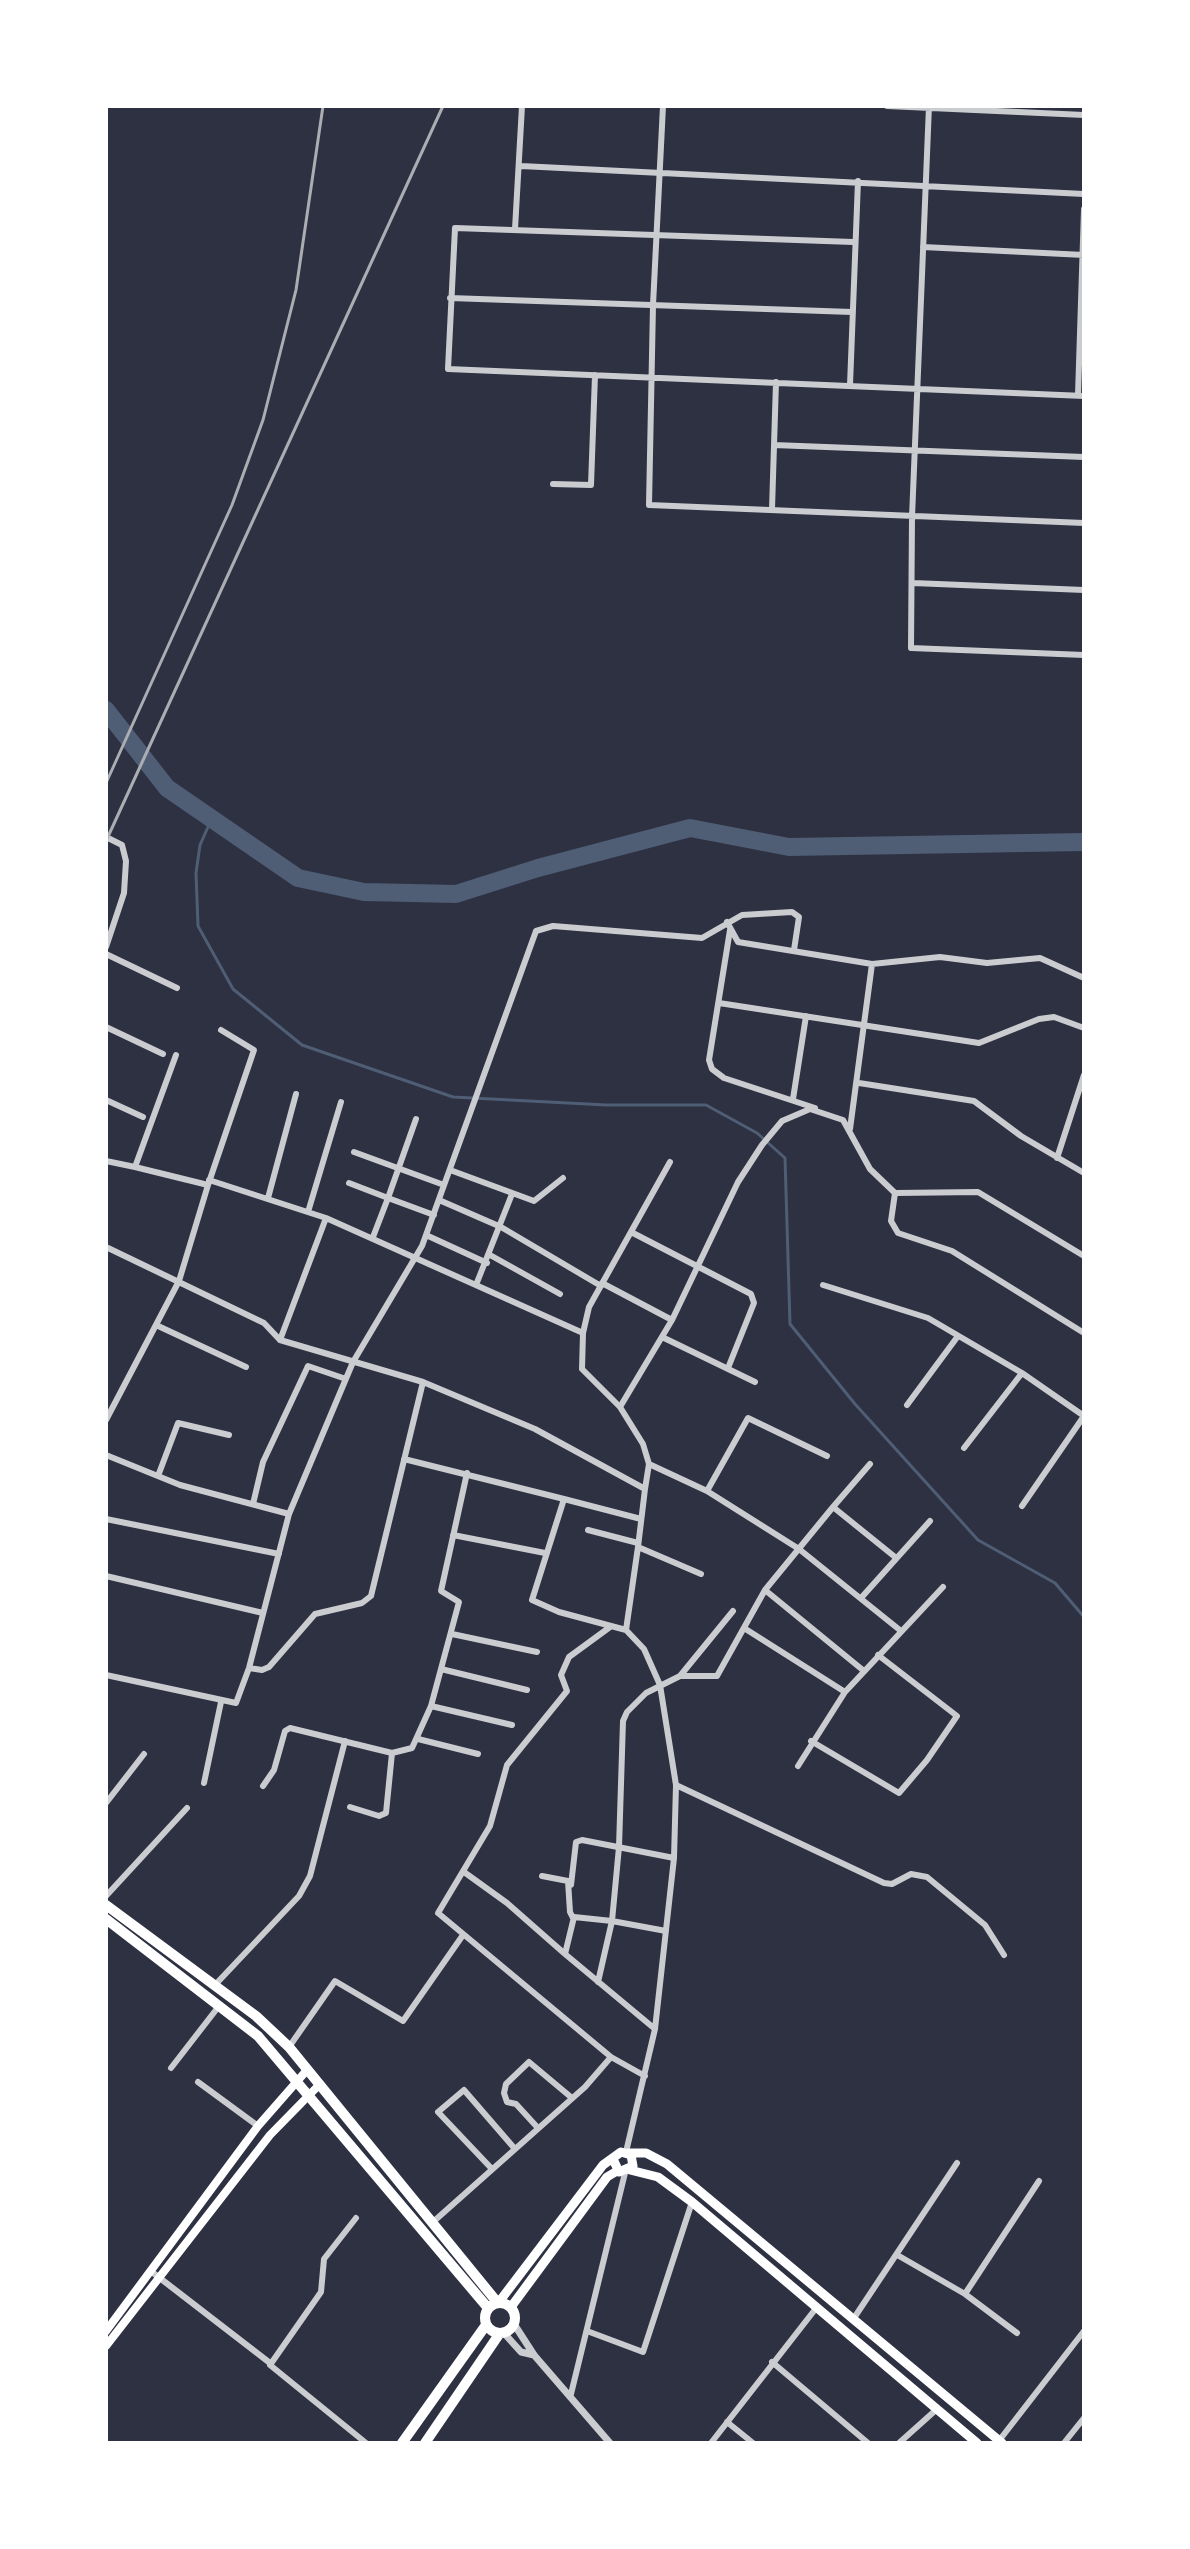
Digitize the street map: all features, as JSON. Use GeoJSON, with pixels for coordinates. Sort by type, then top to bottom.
{"type":"FeatureCollection","features":[{"type":"Feature","properties":{"kind":"highway"},"geometry":{"type":"LineString","coordinates":[[106,1905],[256,2016],[289,2047],[433,2222],[495,2304]]}},
{"type":"Feature","properties":{"kind":"highway"},"geometry":{"type":"LineString","coordinates":[[106,1919],[258,2036],[495,2304],[511,2307],[514,2324],[501,2333],[425,2443]]}},
{"type":"Feature","properties":{"kind":"highway"},"geometry":{"type":"LineString","coordinates":[[402,2443],[486,2325],[495,2304]]}},
{"type":"Feature","properties":{"kind":"highway"},"geometry":{"type":"LineString","coordinates":[[486,2325],[501,2333]]}},
{"type":"Feature","properties":{"kind":"main road"},"geometry":{"type":"LineString","coordinates":[[106,2346],[258,2126],[307,2070]]}},
{"type":"Feature","properties":{"kind":"main road"},"geometry":{"type":"LineString","coordinates":[[106,2331],[270,2135],[320,2084]]}},
{"type":"Feature","properties":{"kind":"main road"},"geometry":{"type":"LineString","coordinates":[[495,2304],[603,2165],[621,2152],[646,2153],[667,2164],[999,2442]]}},
{"type":"Feature","properties":{"kind":"main road"},"geometry":{"type":"LineString","coordinates":[[624,2171],[633,2160],[627,2153]]}},
{"type":"Feature","properties":{"kind":"main road"},"geometry":{"type":"LineString","coordinates":[[613,2159],[624,2171]]}},
{"type":"Feature","properties":{"kind":"main road"},"geometry":{"type":"LineString","coordinates":[[511,2307],[607,2177],[624,2171],[658,2177],[817,2306],[977,2443]]}},
{"type":"Feature","properties":{"kind":"street"},"geometry":{"type":"LineString","coordinates":[[515,229],[521,166],[522,106]]}},
{"type":"Feature","properties":{"kind":"street"},"geometry":{"type":"LineString","coordinates":[[663,106],[653,305],[649,505],[1084,523]]}},
{"type":"Feature","properties":{"kind":"street"},"geometry":{"type":"LineString","coordinates":[[887,106],[1084,115]]}},
{"type":"Feature","properties":{"kind":"street"},"geometry":{"type":"LineString","coordinates":[[929,108],[920,388],[912,517],[911,648],[1084,655]]}},
{"type":"Feature","properties":{"kind":"street"},"geometry":{"type":"LineString","coordinates":[[521,166],[1084,194]]}},
{"type":"Feature","properties":{"kind":"street"},"geometry":{"type":"LineString","coordinates":[[850,385],[853,242],[858,181]]}},
{"type":"Feature","properties":{"kind":"street"},"geometry":{"type":"LineString","coordinates":[[853,242],[455,228],[448,369],[1081,396],[1084,209]]}},
{"type":"Feature","properties":{"kind":"street"},"geometry":{"type":"LineString","coordinates":[[923,247],[1083,255]]}},
{"type":"Feature","properties":{"kind":"street"},"geometry":{"type":"LineString","coordinates":[[450,298],[852,312]]}},
{"type":"Feature","properties":{"kind":"street"},"geometry":{"type":"LineString","coordinates":[[553,484],[591,485],[595,375]]}},
{"type":"Feature","properties":{"kind":"street"},"geometry":{"type":"LineString","coordinates":[[772,509],[776,382]]}},
{"type":"Feature","properties":{"kind":"street"},"geometry":{"type":"LineString","coordinates":[[774,445],[1084,457]]}},
{"type":"Feature","properties":{"kind":"street"},"geometry":{"type":"LineString","coordinates":[[913,583],[1084,590]]}},
{"type":"Feature","properties":{"kind":"street"},"geometry":{"type":"LineString","coordinates":[[106,837],[122,845],[126,861],[124,893],[106,947]]}},
{"type":"Feature","properties":{"kind":"street"},"geometry":{"type":"LineString","coordinates":[[106,1675],[236,1703],[249,1668],[289,1514],[353,1362],[416,1258],[426,1235],[536,931],[553,926],[702,938],[729,926],[742,915],[792,912],[799,917],[794,950]]}},
{"type":"Feature","properties":{"kind":"street"},"geometry":{"type":"LineString","coordinates":[[729,926],[738,942],[872,964],[940,957],[987,963],[1040,958],[1084,978]]}},
{"type":"Feature","properties":{"kind":"street"},"geometry":{"type":"LineString","coordinates":[[729,926],[709,1060],[712,1069],[724,1078],[793,1099],[843,1120],[870,1169],[895,1193],[978,1192],[1084,1256]]}},
{"type":"Feature","properties":{"kind":"street"},"geometry":{"type":"LineString","coordinates":[[106,954],[177,988]]}},
{"type":"Feature","properties":{"kind":"street"},"geometry":{"type":"LineString","coordinates":[[850,1129],[859,1083],[872,964]]}},
{"type":"Feature","properties":{"kind":"street"},"geometry":{"type":"LineString","coordinates":[[719,1003],[979,1043],[1039,1019],[1054,1017],[1084,1028]]}},
{"type":"Feature","properties":{"kind":"street"},"geometry":{"type":"LineString","coordinates":[[793,1099],[806,1016]]}},
{"type":"Feature","properties":{"kind":"street"},"geometry":{"type":"LineString","coordinates":[[106,1027],[163,1054]]}},
{"type":"Feature","properties":{"kind":"street"},"geometry":{"type":"LineString","coordinates":[[106,1420],[179,1281],[208,1182],[254,1050],[221,1030]]}},
{"type":"Feature","properties":{"kind":"street"},"geometry":{"type":"LineString","coordinates":[[135,1167],[176,1055]]}},
{"type":"Feature","properties":{"kind":"street"},"geometry":{"type":"LineString","coordinates":[[1057,1158],[1080,1101],[1084,1075]]}},
{"type":"Feature","properties":{"kind":"street"},"geometry":{"type":"LineString","coordinates":[[859,1083],[974,1101],[1084,1173]]}},
{"type":"Feature","properties":{"kind":"street"},"geometry":{"type":"LineString","coordinates":[[268,1198],[296,1094]]}},
{"type":"Feature","properties":{"kind":"street"},"geometry":{"type":"LineString","coordinates":[[106,1100],[143,1117]]}},
{"type":"Feature","properties":{"kind":"street"},"geometry":{"type":"LineString","coordinates":[[308,1212],[341,1102]]}},
{"type":"Feature","properties":{"kind":"street"},"geometry":{"type":"LineString","coordinates":[[620,1407],[672,1320],[738,1182],[762,1145],[772,1131],[795,1113],[818,1110]]}},
{"type":"Feature","properties":{"kind":"street"},"geometry":{"type":"LineString","coordinates":[[373,1237],[416,1119]]}},
{"type":"Feature","properties":{"kind":"street"},"geometry":{"type":"LineString","coordinates":[[354,1152],[444,1185]]}},
{"type":"Feature","properties":{"kind":"street"},"geometry":{"type":"LineString","coordinates":[[106,1161],[208,1182],[326,1218],[583,1333]]}},
{"type":"Feature","properties":{"kind":"street"},"geometry":{"type":"LineString","coordinates":[[626,1630],[649,1464],[643,1444],[620,1407],[582,1369],[583,1333],[589,1307],[670,1162]]}},
{"type":"Feature","properties":{"kind":"street"},"geometry":{"type":"LineString","coordinates":[[450,1170],[534,1201],[563,1178]]}},
{"type":"Feature","properties":{"kind":"street"},"geometry":{"type":"LineString","coordinates":[[349,1183],[434,1215]]}},
{"type":"Feature","properties":{"kind":"street"},"geometry":{"type":"LineString","coordinates":[[895,1193],[891,1221],[898,1233],[961,1256],[1084,1333]]}},
{"type":"Feature","properties":{"kind":"street"},"geometry":{"type":"LineString","coordinates":[[476,1285],[512,1194]]}},
{"type":"Feature","properties":{"kind":"street"},"geometry":{"type":"LineString","coordinates":[[439,1200],[501,1227],[601,1285],[672,1320]]}},
{"type":"Feature","properties":{"kind":"street"},"geometry":{"type":"LineString","coordinates":[[280,1340],[326,1218]]}},
{"type":"Feature","properties":{"kind":"street"},"geometry":{"type":"LineString","coordinates":[[631,1232],[753,1297],[728,1368]]}},
{"type":"Feature","properties":{"kind":"street"},"geometry":{"type":"LineString","coordinates":[[426,1235],[488,1259],[560,1294]]}},
{"type":"Feature","properties":{"kind":"street"},"geometry":{"type":"LineString","coordinates":[[106,1247],[264,1323],[280,1340],[423,1382],[535,1429],[645,1489]]}},
{"type":"Feature","properties":{"kind":"street"},"geometry":{"type":"LineString","coordinates":[[823,1285],[907,1309],[1022,1373],[1084,1416],[1022,1506]]}},
{"type":"Feature","properties":{"kind":"street"},"geometry":{"type":"LineString","coordinates":[[156,1325],[246,1367]]}},
{"type":"Feature","properties":{"kind":"street"},"geometry":{"type":"LineString","coordinates":[[907,1405],[958,1336]]}},
{"type":"Feature","properties":{"kind":"street"},"geometry":{"type":"LineString","coordinates":[[662,1337],[755,1382]]}},
{"type":"Feature","properties":{"kind":"street"},"geometry":{"type":"LineString","coordinates":[[253,1504],[263,1462],[308,1366],[346,1379]]}},
{"type":"Feature","properties":{"kind":"street"},"geometry":{"type":"LineString","coordinates":[[964,1448],[1022,1373]]}},
{"type":"Feature","properties":{"kind":"street"},"geometry":{"type":"LineString","coordinates":[[249,1668],[269,1667],[315,1614],[362,1603],[371,1596],[423,1382]]}},
{"type":"Feature","properties":{"kind":"street"},"geometry":{"type":"LineString","coordinates":[[707,1491],[748,1418],[827,1456]]}},
{"type":"Feature","properties":{"kind":"street"},"geometry":{"type":"LineString","coordinates":[[158,1476],[178,1423],[229,1435]]}},
{"type":"Feature","properties":{"kind":"street"},"geometry":{"type":"LineString","coordinates":[[106,1455],[158,1476],[289,1514]]}},
{"type":"Feature","properties":{"kind":"street"},"geometry":{"type":"LineString","coordinates":[[404,1459],[641,1519]]}},
{"type":"Feature","properties":{"kind":"street"},"geometry":{"type":"LineString","coordinates":[[649,1464],[707,1491],[799,1549],[901,1631]]}},
{"type":"Feature","properties":{"kind":"street"},"geometry":{"type":"LineString","coordinates":[[598,1982],[612,1921],[619,1847],[623,1721],[646,1693],[660,1685],[680,1676],[717,1676],[765,1590],[870,1464]]}},
{"type":"Feature","properties":{"kind":"street"},"geometry":{"type":"LineString","coordinates":[[263,1786],[274,1770],[287,1728],[392,1753],[412,1748],[418,1739],[431,1706],[459,1600],[441,1591],[467,1473]]}},
{"type":"Feature","properties":{"kind":"street"},"geometry":{"type":"LineString","coordinates":[[564,1499],[532,1600],[559,1612],[626,1630],[644,1649],[660,1685],[676,1785],[674,1858],[655,2029],[627,2153]]}},
{"type":"Feature","properties":{"kind":"street"},"geometry":{"type":"LineString","coordinates":[[833,1507],[895,1557]]}},
{"type":"Feature","properties":{"kind":"street"},"geometry":{"type":"LineString","coordinates":[[106,1519],[155,1532],[279,1554]]}},
{"type":"Feature","properties":{"kind":"street"},"geometry":{"type":"LineString","coordinates":[[861,1598],[930,1521]]}},
{"type":"Feature","properties":{"kind":"street"},"geometry":{"type":"LineString","coordinates":[[588,1530],[638,1545],[701,1574]]}},
{"type":"Feature","properties":{"kind":"street"},"geometry":{"type":"LineString","coordinates":[[453,1535],[545,1553]]}},
{"type":"Feature","properties":{"kind":"street"},"geometry":{"type":"LineString","coordinates":[[106,1576],[263,1613]]}},
{"type":"Feature","properties":{"kind":"street"},"geometry":{"type":"LineString","coordinates":[[798,1766],[811,1741],[845,1692],[943,1587]]}},
{"type":"Feature","properties":{"kind":"street"},"geometry":{"type":"LineString","coordinates":[[765,1590],[864,1671]]}},
{"type":"Feature","properties":{"kind":"street"},"geometry":{"type":"LineString","coordinates":[[680,1676],[733,1611]]}},
{"type":"Feature","properties":{"kind":"street"},"geometry":{"type":"LineString","coordinates":[[610,1627],[569,1657],[561,1675],[567,1691],[507,1765],[490,1826],[438,1913],[611,2057],[645,2076]]}},
{"type":"Feature","properties":{"kind":"street"},"geometry":{"type":"LineString","coordinates":[[744,1628],[845,1692]]}},
{"type":"Feature","properties":{"kind":"street"},"geometry":{"type":"LineString","coordinates":[[452,1634],[537,1652]]}},
{"type":"Feature","properties":{"kind":"street"},"geometry":{"type":"LineString","coordinates":[[811,1741],[899,1793],[927,1760],[957,1716],[878,1655]]}},
{"type":"Feature","properties":{"kind":"street"},"geometry":{"type":"LineString","coordinates":[[441,1669],[527,1690]]}},
{"type":"Feature","properties":{"kind":"street"},"geometry":{"type":"LineString","coordinates":[[204,1783],[221,1702]]}},
{"type":"Feature","properties":{"kind":"street"},"geometry":{"type":"LineString","coordinates":[[431,1706],[512,1725]]}},
{"type":"Feature","properties":{"kind":"street"},"geometry":{"type":"LineString","coordinates":[[418,1739],[478,1754]]}},
{"type":"Feature","properties":{"kind":"street"},"geometry":{"type":"LineString","coordinates":[[214,1986],[299,1896],[310,1876],[345,1741]]}},
{"type":"Feature","properties":{"kind":"street"},"geometry":{"type":"LineString","coordinates":[[350,1807],[379,1816],[386,1813],[392,1753]]}},
{"type":"Feature","properties":{"kind":"street"},"geometry":{"type":"LineString","coordinates":[[106,1803],[144,1754]]}},
{"type":"Feature","properties":{"kind":"street"},"geometry":{"type":"LineString","coordinates":[[676,1785],[884,1883],[892,1884],[911,1874],[927,1877],[985,1925],[1004,1955]]}},
{"type":"Feature","properties":{"kind":"street"},"geometry":{"type":"LineString","coordinates":[[106,1896],[187,1808]]}},
{"type":"Feature","properties":{"kind":"street"},"geometry":{"type":"LineString","coordinates":[[565,1954],[573,1918],[570,1912],[571,1885],[576,1842],[674,1858]]}},
{"type":"Feature","properties":{"kind":"street"},"geometry":{"type":"LineString","coordinates":[[464,1872],[507,1903],[655,2029]]}},
{"type":"Feature","properties":{"kind":"street"},"geometry":{"type":"LineString","coordinates":[[542,1876],[566,1879],[571,1885]]}},
{"type":"Feature","properties":{"kind":"street"},"geometry":{"type":"LineString","coordinates":[[573,1918],[612,1921],[666,1931]]}},
{"type":"Feature","properties":{"kind":"street"},"geometry":{"type":"LineString","coordinates":[[289,2047],[335,1981],[403,2021],[463,1935]]}},
{"type":"Feature","properties":{"kind":"street"},"geometry":{"type":"LineString","coordinates":[[171,2068],[219,2006]]}},
{"type":"Feature","properties":{"kind":"street"},"geometry":{"type":"LineString","coordinates":[[433,2222],[572,2098],[611,2057]]}},
{"type":"Feature","properties":{"kind":"street"},"geometry":{"type":"LineString","coordinates":[[538,2128],[516,2104],[507,2102],[504,2093],[506,2084],[529,2062],[572,2098]]}},
{"type":"Feature","properties":{"kind":"street"},"geometry":{"type":"LineString","coordinates":[[198,2082],[258,2126]]}},
{"type":"Feature","properties":{"kind":"street"},"geometry":{"type":"LineString","coordinates":[[492,2169],[438,2112],[464,2090],[515,2149]]}},
{"type":"Feature","properties":{"kind":"street"},"geometry":{"type":"LineString","coordinates":[[854,2318],[899,2256],[957,2163]]}},
{"type":"Feature","properties":{"kind":"street"},"geometry":{"type":"LineString","coordinates":[[571,2394],[624,2171]]}},
{"type":"Feature","properties":{"kind":"street"},"geometry":{"type":"LineString","coordinates":[[965,2294],[1039,2181]]}},
{"type":"Feature","properties":{"kind":"street"},"geometry":{"type":"LineString","coordinates":[[587,2331],[643,2352],[692,2202]]}},
{"type":"Feature","properties":{"kind":"street"},"geometry":{"type":"LineString","coordinates":[[270,2363],[321,2292],[322,2264],[356,2218]]}},
{"type":"Feature","properties":{"kind":"street"},"geometry":{"type":"LineString","coordinates":[[899,2256],[965,2294],[1017,2333]]}},
{"type":"Feature","properties":{"kind":"street"},"geometry":{"type":"LineString","coordinates":[[155,2274],[270,2363],[296,2390],[366,2443]]}},
{"type":"Feature","properties":{"kind":"street"},"geometry":{"type":"LineString","coordinates":[[711,2443],[817,2306]]}},
{"type":"Feature","properties":{"kind":"street"},"geometry":{"type":"LineString","coordinates":[[514,2324],[534,2355],[571,2394],[610,2443]]}},
{"type":"Feature","properties":{"kind":"street"},"geometry":{"type":"LineString","coordinates":[[999,2442],[1084,2331]]}},
{"type":"Feature","properties":{"kind":"street"},"geometry":{"type":"LineString","coordinates":[[501,2333],[521,2352],[534,2355]]}},
{"type":"Feature","properties":{"kind":"street"},"geometry":{"type":"LineString","coordinates":[[772,2362],[868,2443]]}},
{"type":"Feature","properties":{"kind":"street"},"geometry":{"type":"LineString","coordinates":[[899,2443],[937,2409]]}},
{"type":"Feature","properties":{"kind":"street"},"geometry":{"type":"LineString","coordinates":[[1064,2443],[1084,2418]]}},
{"type":"Feature","properties":{"kind":"street"},"geometry":{"type":"LineString","coordinates":[[727,2422],[753,2443]]}},
{"type":"Feature","properties":{"kind":"waterway"},"geometry":{"type":"LineString","coordinates":[[106,710],[167,788],[298,878],[364,892],[456,894],[538,868],[690,828],[789,847],[1084,842]]}},
{"type":"Feature","properties":{"kind":"waterway"},"geometry":{"type":"LineString","coordinates":[[212,818],[200,845],[196,873],[198,926],[233,989],[302,1045],[453,1097],[606,1105],[706,1105],[757,1133],[785,1158],[790,1324],[855,1404],[978,1540],[1055,1583],[1084,1617]]}},
{"type":"Feature","properties":{"kind":"railway"},"geometry":{"type":"LineString","coordinates":[[106,783],[232,505],[263,420],[296,290],[323,106]]}},
{"type":"Feature","properties":{"kind":"railway"},"geometry":{"type":"LineString","coordinates":[[106,841],[443,106]]}}]}
